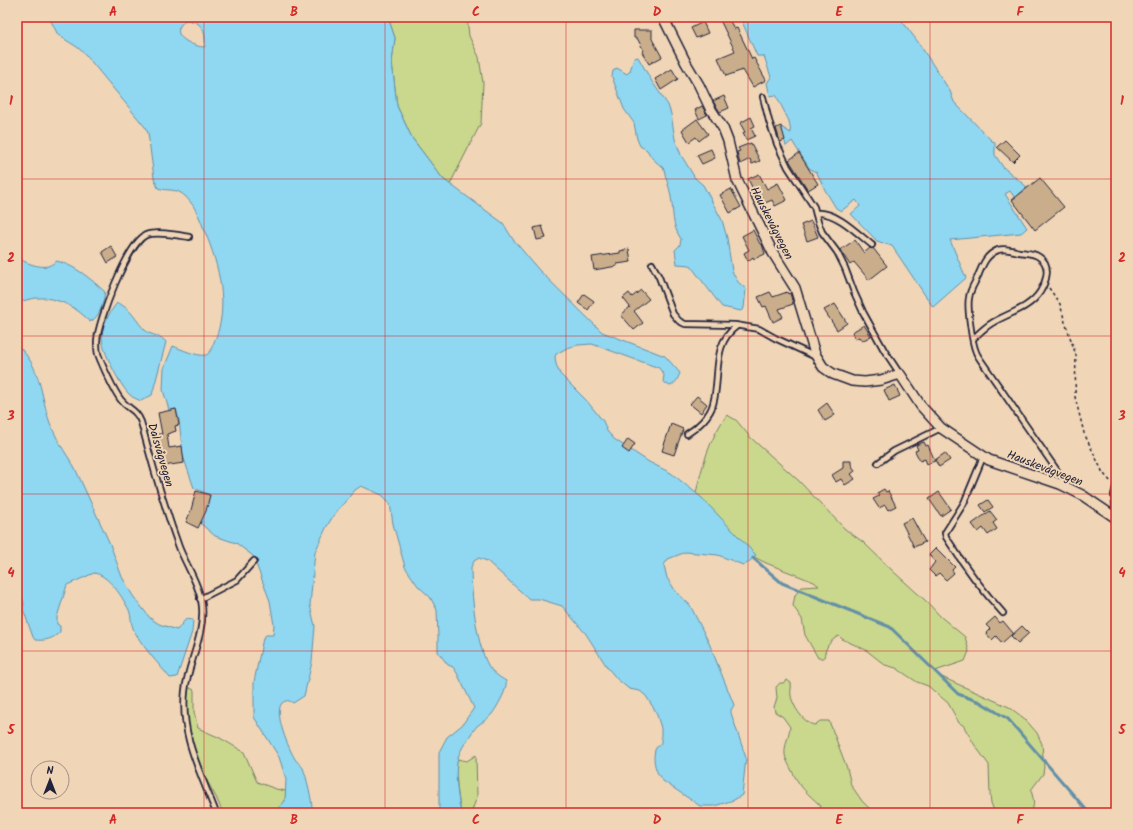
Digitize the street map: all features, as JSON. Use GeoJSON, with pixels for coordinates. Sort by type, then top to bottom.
{"type":"FeatureCollection","features":[{"type":"Feature","properties":{"kind":"street","name":"Hauskevågvegen"},"geometry":{"type":"LineString","coordinates":[[663,17],[710,108],[723,128],[728,141],[737,180],[773,253],[795,288],[817,358],[823,367],[833,374],[852,381],[871,382],[900,374],[920,406],[941,428],[984,457],[1013,469],[1060,484],[1087,498],[1116,518]]}},
{"type":"Feature","properties":{"kind":"lane","name":"Hauskevågvegen"},"geometry":{"type":"LineString","coordinates":[[763,97],[769,122],[788,167],[814,207],[822,232],[837,252],[863,312],[884,350],[900,374]]}},
{"type":"Feature","properties":{"kind":"lane"},"geometry":{"type":"LineString","coordinates":[[816,214],[822,212],[832,215],[872,245]]}},
{"type":"Feature","properties":{"kind":"lane","name":"Dalsvågvegen"},"geometry":{"type":"LineString","coordinates":[[189,237],[168,234],[151,234],[139,240],[115,282],[98,332],[97,341],[98,354],[120,398],[136,412],[140,418],[179,547],[200,598],[202,612],[201,629],[185,690],[185,718],[189,741],[195,761],[216,813]]}},
{"type":"Feature","properties":{"kind":"lane"},"geometry":{"type":"LineString","coordinates":[[973,339],[992,323],[1030,304],[1039,294],[1047,275],[1045,264],[1040,257],[1000,249],[988,255],[978,278],[973,284],[968,298],[973,339],[976,351],[982,362],[1070,489]]}},
{"type":"Feature","properties":{"kind":"lane"},"geometry":{"type":"LineString","coordinates":[[652,264],[659,277],[673,314],[679,321],[685,324],[736,326],[759,329],[796,349],[817,358]]}},
{"type":"Feature","properties":{"kind":"lane"},"geometry":{"type":"LineString","coordinates":[[687,434],[708,415],[713,404],[721,346],[725,336],[736,326]]}},
{"type":"Feature","properties":{"kind":"lane"},"geometry":{"type":"LineString","coordinates":[[878,463],[894,451],[941,428]]}},
{"type":"Feature","properties":{"kind":"lane"},"geometry":{"type":"LineString","coordinates":[[984,457],[964,503],[945,533],[946,537],[986,595],[1003,613]]}},
{"type":"Feature","properties":{"kind":"lane"},"geometry":{"type":"LineString","coordinates":[[1116,487],[1114,495],[1116,513]]}},
{"type":"Feature","properties":{"kind":"lane"},"geometry":{"type":"LineString","coordinates":[[200,598],[237,580],[254,561]]}},
{"type":"Feature","properties":{"kind":"path"},"geometry":{"type":"LineString","coordinates":[[1045,282],[1060,304],[1076,355],[1075,397],[1084,433],[1103,472],[1116,487]]}},
{"type":"Feature","properties":{"kind":"green space"},"geometry":{"type":"Polygon","coordinates":[[[388,17],[467,17],[469,36],[479,57],[483,83],[481,123],[450,184],[443,179],[412,138],[397,106],[392,62],[395,38],[388,17]]]}},
{"type":"Feature","properties":{"kind":"green space"},"geometry":{"type":"Polygon","coordinates":[[[727,415],[736,420],[751,438],[798,480],[845,529],[863,542],[941,617],[965,637],[969,651],[965,661],[935,671],[944,678],[1009,707],[1025,719],[1037,733],[1042,744],[1044,767],[1043,774],[1031,790],[1033,808],[1030,813],[995,813],[991,803],[989,765],[963,725],[959,723],[948,703],[928,686],[917,682],[896,668],[885,665],[866,650],[842,639],[839,636],[828,645],[824,658],[818,658],[805,635],[802,619],[793,606],[795,595],[802,587],[819,586],[814,582],[754,557],[755,555],[696,493],[711,442],[727,415]]]}},
{"type":"Feature","properties":{"kind":"green space"},"geometry":{"type":"Polygon","coordinates":[[[787,680],[791,683],[791,696],[794,705],[803,718],[815,725],[820,721],[829,721],[847,768],[851,785],[862,801],[874,813],[814,813],[818,811],[821,806],[800,785],[785,757],[790,727],[783,717],[775,712],[774,707],[777,698],[776,687],[780,683],[787,680]]]}},
{"type":"Feature","properties":{"kind":"green space"},"geometry":{"type":"Polygon","coordinates":[[[187,688],[194,690],[194,712],[198,728],[220,738],[244,752],[257,782],[286,791],[285,801],[274,813],[223,813],[205,777],[188,731],[184,714],[187,688]]]}},
{"type":"Feature","properties":{"kind":"green space"},"geometry":{"type":"Polygon","coordinates":[[[476,755],[477,797],[471,813],[461,813],[456,766],[457,759],[467,761],[476,755]]]}},
{"type":"Feature","properties":{"kind":"water"},"geometry":{"type":"Polygon","coordinates":[[[49,17],[388,17],[395,38],[392,62],[397,106],[412,138],[443,179],[503,223],[512,238],[538,269],[602,332],[665,356],[680,373],[678,379],[670,386],[663,382],[664,375],[659,368],[592,344],[578,345],[567,348],[556,354],[555,357],[560,374],[586,400],[603,421],[607,431],[614,439],[649,462],[671,473],[701,497],[756,555],[748,563],[743,565],[718,555],[686,552],[668,559],[664,565],[667,578],[677,593],[690,605],[709,643],[734,705],[731,713],[746,758],[742,795],[734,800],[714,806],[700,806],[663,781],[654,762],[655,749],[661,743],[661,728],[656,712],[646,696],[640,691],[629,689],[617,679],[607,667],[586,634],[562,606],[539,599],[529,599],[487,561],[479,558],[474,561],[471,567],[473,603],[477,631],[488,665],[496,674],[506,681],[506,684],[502,698],[494,711],[477,726],[459,755],[456,778],[461,813],[439,813],[439,752],[447,737],[462,725],[474,708],[457,673],[453,667],[448,665],[438,652],[437,610],[430,597],[418,586],[405,567],[393,524],[390,503],[382,495],[361,486],[355,490],[333,516],[315,552],[310,605],[315,626],[312,662],[304,696],[293,703],[285,701],[282,703],[280,708],[279,715],[286,740],[295,759],[303,768],[310,796],[312,813],[274,813],[285,801],[286,779],[279,757],[254,717],[254,682],[263,638],[266,635],[273,635],[274,625],[270,601],[253,556],[236,543],[215,536],[200,523],[210,495],[194,488],[183,456],[179,420],[176,409],[169,410],[163,390],[164,368],[173,346],[199,355],[208,354],[212,347],[219,329],[222,301],[221,287],[215,258],[195,209],[186,197],[176,191],[158,188],[154,178],[148,133],[145,127],[85,54],[58,35],[49,17]],[[185,20],[180,26],[180,36],[187,42],[196,46],[204,47],[204,31],[199,25],[185,20]]]}},
{"type":"Feature","properties":{"kind":"water"},"geometry":{"type":"Polygon","coordinates":[[[740,17],[899,17],[918,42],[950,91],[954,102],[992,141],[995,142],[995,155],[1003,167],[1027,187],[1015,198],[1010,191],[1005,194],[1027,228],[1021,233],[950,240],[966,278],[933,307],[892,246],[877,241],[851,214],[860,206],[856,200],[841,211],[836,208],[817,173],[809,168],[792,141],[786,146],[781,127],[791,133],[789,121],[776,95],[770,96],[767,83],[771,77],[764,56],[757,56],[740,17]]]}},
{"type":"Feature","properties":{"kind":"water"},"geometry":{"type":"Polygon","coordinates":[[[638,57],[668,105],[675,139],[681,155],[695,178],[703,185],[722,220],[727,238],[732,271],[738,282],[746,289],[744,308],[741,311],[722,307],[690,265],[677,264],[675,250],[680,245],[681,239],[674,223],[670,193],[664,169],[652,158],[647,150],[640,146],[634,123],[624,109],[612,77],[613,71],[617,68],[627,74],[630,71],[634,58],[638,57]]]}},
{"type":"Feature","properties":{"kind":"water"},"geometry":{"type":"Polygon","coordinates":[[[17,257],[36,266],[48,266],[57,261],[64,263],[89,278],[105,292],[101,309],[97,316],[90,322],[75,309],[66,304],[46,298],[26,300],[17,304],[17,257]]]}},
{"type":"Feature","properties":{"kind":"water"},"geometry":{"type":"Polygon","coordinates":[[[117,303],[130,311],[146,331],[162,338],[166,342],[152,395],[141,401],[131,396],[121,384],[108,358],[103,342],[102,336],[105,322],[117,303]]]}},
{"type":"Feature","properties":{"kind":"water"},"geometry":{"type":"Polygon","coordinates":[[[17,345],[25,354],[36,372],[52,429],[74,466],[110,544],[122,577],[133,596],[150,618],[159,624],[177,630],[186,619],[193,620],[192,632],[177,677],[170,678],[143,646],[133,628],[129,610],[123,599],[110,582],[94,573],[67,585],[57,617],[57,624],[60,626],[60,632],[52,638],[45,640],[35,640],[33,637],[23,609],[24,603],[17,583],[17,345]]]}},
{"type":"Feature","properties":{"kind":"building"},"geometry":{"type":"Polygon","coordinates":[[[728,17],[734,29],[737,28],[752,59],[754,58],[766,80],[753,87],[743,70],[726,76],[718,58],[735,51],[720,20],[728,17]]]}},
{"type":"Feature","properties":{"kind":"building"},"geometry":{"type":"Polygon","coordinates":[[[703,22],[708,33],[696,38],[691,28],[703,22]]]}},
{"type":"Feature","properties":{"kind":"building"},"geometry":{"type":"Polygon","coordinates":[[[634,30],[652,30],[652,39],[662,57],[649,64],[642,52],[644,51],[637,38],[634,38],[634,30]]]}},
{"type":"Feature","properties":{"kind":"building"},"geometry":{"type":"Polygon","coordinates":[[[672,69],[678,79],[661,90],[655,79],[672,69]]]}},
{"type":"Feature","properties":{"kind":"building"},"geometry":{"type":"Polygon","coordinates":[[[724,96],[729,108],[720,112],[713,101],[724,96]]]}},
{"type":"Feature","properties":{"kind":"building"},"geometry":{"type":"Polygon","coordinates":[[[702,106],[707,115],[699,119],[695,110],[702,106]]]}},
{"type":"Feature","properties":{"kind":"building"},"geometry":{"type":"Polygon","coordinates":[[[751,117],[755,126],[751,128],[755,136],[746,140],[743,133],[745,132],[740,123],[751,117]]]}},
{"type":"Feature","properties":{"kind":"building"},"geometry":{"type":"Polygon","coordinates":[[[697,119],[708,134],[699,141],[696,137],[689,142],[682,130],[697,119]]]}},
{"type":"Feature","properties":{"kind":"building"},"geometry":{"type":"Polygon","coordinates":[[[781,126],[785,140],[780,142],[776,128],[781,126]]]}},
{"type":"Feature","properties":{"kind":"building"},"geometry":{"type":"Polygon","coordinates":[[[1005,140],[1020,155],[1013,162],[997,147],[1005,140]]]}},
{"type":"Feature","properties":{"kind":"building"},"geometry":{"type":"Polygon","coordinates":[[[751,143],[760,161],[752,164],[750,159],[740,164],[737,152],[740,151],[738,148],[751,143]]]}},
{"type":"Feature","properties":{"kind":"building"},"geometry":{"type":"Polygon","coordinates":[[[711,149],[715,158],[702,164],[697,155],[711,149]]]}},
{"type":"Feature","properties":{"kind":"building"},"geometry":{"type":"Polygon","coordinates":[[[799,153],[818,184],[808,190],[789,160],[799,153]]]}},
{"type":"Feature","properties":{"kind":"building"},"geometry":{"type":"Polygon","coordinates":[[[759,174],[767,189],[778,183],[787,200],[775,206],[772,200],[765,203],[757,188],[753,189],[748,179],[759,174]]]}},
{"type":"Feature","properties":{"kind":"building"},"geometry":{"type":"Polygon","coordinates":[[[1040,178],[1064,207],[1035,230],[1012,200],[1040,178]]]}},
{"type":"Feature","properties":{"kind":"building"},"geometry":{"type":"Polygon","coordinates":[[[731,189],[741,207],[730,213],[720,195],[731,189]]]}},
{"type":"Feature","properties":{"kind":"building"},"geometry":{"type":"Polygon","coordinates":[[[811,221],[818,237],[807,241],[801,225],[811,221]]]}},
{"type":"Feature","properties":{"kind":"building"},"geometry":{"type":"Polygon","coordinates":[[[542,226],[546,238],[537,240],[534,228],[542,226]]]}},
{"type":"Feature","properties":{"kind":"building"},"geometry":{"type":"Polygon","coordinates":[[[753,230],[760,244],[762,244],[765,254],[754,259],[753,257],[748,261],[744,253],[749,250],[742,236],[753,230]]]}},
{"type":"Feature","properties":{"kind":"building"},"geometry":{"type":"Polygon","coordinates":[[[855,240],[864,253],[870,248],[873,248],[887,266],[869,280],[854,262],[850,265],[840,250],[855,240]]]}},
{"type":"Feature","properties":{"kind":"building"},"geometry":{"type":"Polygon","coordinates":[[[111,246],[117,257],[108,263],[102,252],[111,246]]]}},
{"type":"Feature","properties":{"kind":"building"},"geometry":{"type":"Polygon","coordinates":[[[629,249],[631,262],[594,270],[592,257],[620,253],[620,251],[629,249]]]}},
{"type":"Feature","properties":{"kind":"building"},"geometry":{"type":"Polygon","coordinates":[[[641,290],[649,299],[634,311],[643,323],[634,330],[621,315],[630,307],[623,298],[629,293],[632,297],[641,290]]]}},
{"type":"Feature","properties":{"kind":"building"},"geometry":{"type":"Polygon","coordinates":[[[770,292],[773,297],[787,292],[788,294],[790,293],[793,304],[779,309],[783,317],[773,322],[766,306],[763,307],[758,297],[770,292]]]}},
{"type":"Feature","properties":{"kind":"building"},"geometry":{"type":"Polygon","coordinates":[[[584,294],[594,301],[588,310],[578,303],[584,294]]]}},
{"type":"Feature","properties":{"kind":"building"},"geometry":{"type":"Polygon","coordinates":[[[835,304],[847,323],[837,330],[824,310],[835,304]]]}},
{"type":"Feature","properties":{"kind":"building"},"geometry":{"type":"Polygon","coordinates":[[[864,325],[871,336],[862,341],[859,337],[855,339],[852,332],[864,325]]]}},
{"type":"Feature","properties":{"kind":"building"},"geometry":{"type":"Polygon","coordinates":[[[895,385],[900,396],[889,401],[884,390],[895,385]]]}},
{"type":"Feature","properties":{"kind":"building"},"geometry":{"type":"Polygon","coordinates":[[[697,396],[707,404],[701,413],[690,404],[697,396]]]}},
{"type":"Feature","properties":{"kind":"building"},"geometry":{"type":"Polygon","coordinates":[[[827,403],[835,415],[825,421],[818,410],[827,403]]]}},
{"type":"Feature","properties":{"kind":"building"},"geometry":{"type":"Polygon","coordinates":[[[176,409],[179,425],[175,426],[176,431],[167,434],[169,448],[182,446],[184,463],[163,466],[158,434],[162,434],[158,413],[176,409]]]}},
{"type":"Feature","properties":{"kind":"building"},"geometry":{"type":"Polygon","coordinates":[[[671,424],[683,429],[674,455],[662,451],[671,424]]]}},
{"type":"Feature","properties":{"kind":"building"},"geometry":{"type":"Polygon","coordinates":[[[628,439],[635,444],[629,453],[622,448],[628,439]]]}},
{"type":"Feature","properties":{"kind":"building"},"geometry":{"type":"Polygon","coordinates":[[[924,442],[926,446],[928,445],[935,461],[927,464],[925,459],[920,461],[915,451],[918,450],[916,445],[924,442]]]}},
{"type":"Feature","properties":{"kind":"building"},"geometry":{"type":"Polygon","coordinates":[[[945,453],[950,460],[939,467],[935,460],[945,453]]]}},
{"type":"Feature","properties":{"kind":"building"},"geometry":{"type":"Polygon","coordinates":[[[843,461],[851,461],[855,471],[851,474],[855,479],[845,485],[841,479],[836,482],[832,475],[843,468],[843,461]]]}},
{"type":"Feature","properties":{"kind":"building"},"geometry":{"type":"Polygon","coordinates":[[[884,489],[886,492],[888,491],[896,506],[888,510],[885,505],[879,508],[873,499],[879,496],[877,493],[884,489]]]}},
{"type":"Feature","properties":{"kind":"building"},"geometry":{"type":"Polygon","coordinates":[[[196,491],[210,495],[206,511],[198,528],[186,522],[196,491]]]}},
{"type":"Feature","properties":{"kind":"building"},"geometry":{"type":"Polygon","coordinates":[[[939,492],[951,509],[941,516],[929,499],[939,492]]]}},
{"type":"Feature","properties":{"kind":"building"},"geometry":{"type":"Polygon","coordinates":[[[988,500],[993,507],[985,512],[980,505],[988,500]]]}},
{"type":"Feature","properties":{"kind":"building"},"geometry":{"type":"Polygon","coordinates":[[[990,511],[997,520],[993,523],[997,529],[988,535],[983,528],[978,532],[972,524],[990,511]]]}},
{"type":"Feature","properties":{"kind":"building"},"geometry":{"type":"Polygon","coordinates":[[[912,518],[925,542],[914,547],[902,523],[912,518]]]}},
{"type":"Feature","properties":{"kind":"building"},"geometry":{"type":"Polygon","coordinates":[[[936,548],[955,567],[952,570],[954,573],[946,580],[939,573],[935,576],[929,570],[935,562],[929,555],[936,548]]]}},
{"type":"Feature","properties":{"kind":"building"},"geometry":{"type":"Polygon","coordinates":[[[995,617],[1000,623],[1003,621],[1013,633],[1002,643],[996,636],[992,640],[986,633],[990,629],[986,625],[995,617]]]}},
{"type":"Feature","properties":{"kind":"building"},"geometry":{"type":"Polygon","coordinates":[[[1022,626],[1029,633],[1018,643],[1011,636],[1022,626]]]}},
{"type":"Feature","properties":{"kind":"waterway"},"geometry":{"type":"LineString","coordinates":[[753,558],[782,583],[890,627],[958,694],[980,702],[1008,719],[1089,813]]}}]}
